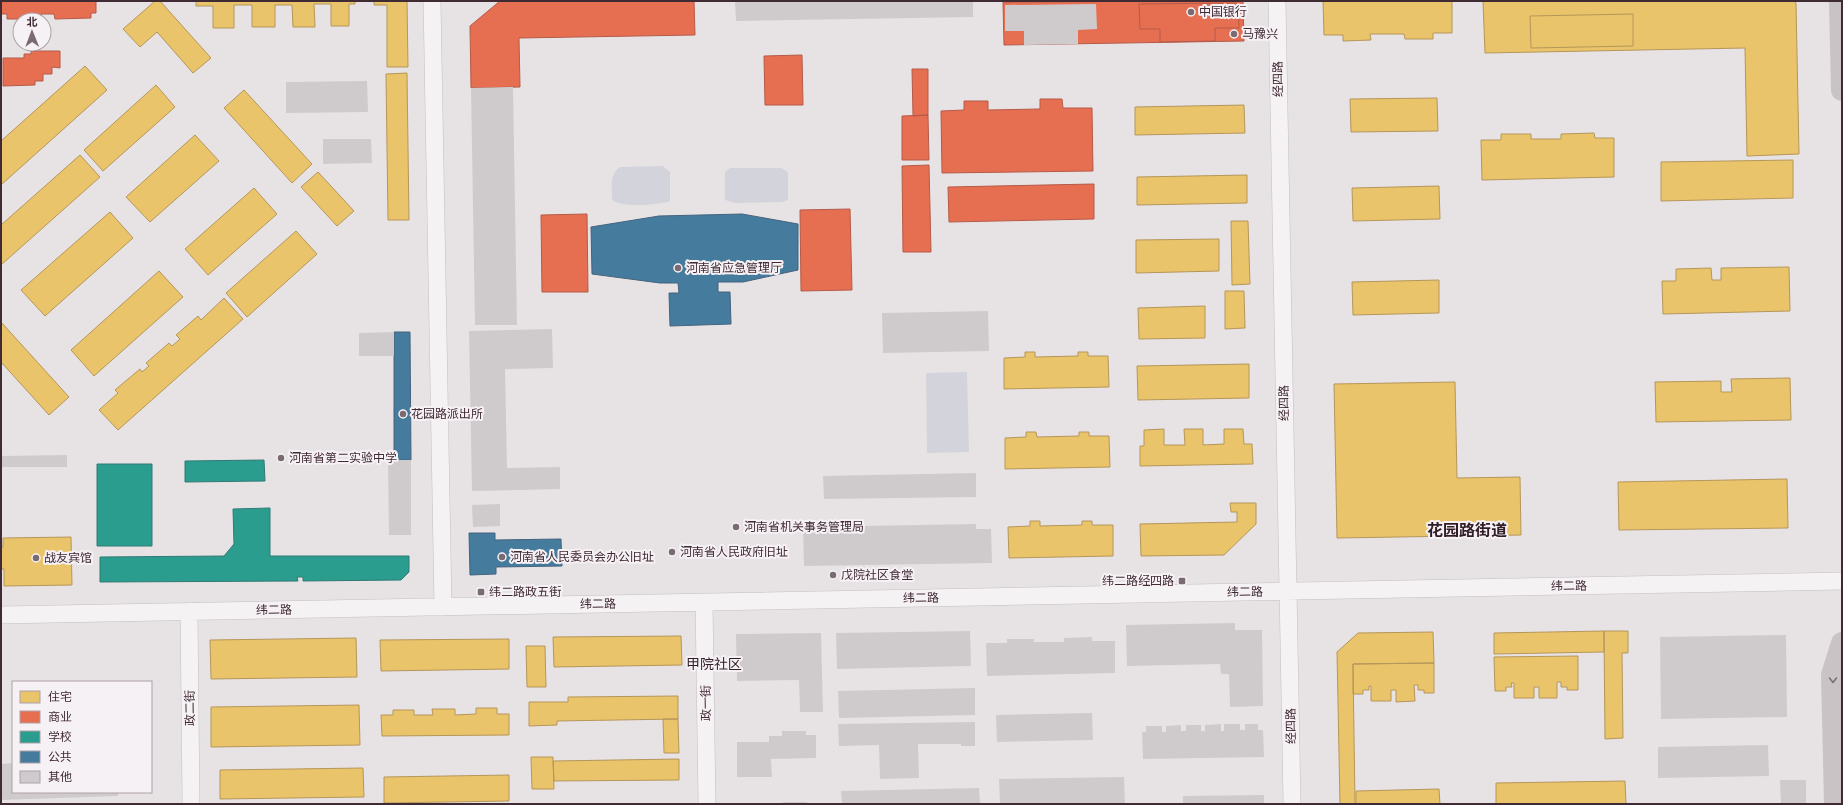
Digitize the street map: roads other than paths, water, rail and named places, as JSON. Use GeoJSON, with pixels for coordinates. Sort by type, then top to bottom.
{"type":"FeatureCollection","features":[{"type":"Feature","properties":{"kind":"main road"},"geometry":{"type":"LineString","coordinates":[[1840,1],[1842,90]]}},
{"type":"Feature","properties":{"kind":"main road"},"geometry":{"type":"LineString","coordinates":[[1835,804],[1832,675],[1842,643]]}},
{"type":"Feature","properties":{"kind":"street"},"geometry":{"type":"LineString","coordinates":[[432,1],[443,607]]}},
{"type":"Feature","properties":{"kind":"street","name":"经四路"},"geometry":{"type":"LineString","coordinates":[[1277,1],[1292,804]]}},
{"type":"Feature","properties":{"kind":"street","name":"纬二路"},"geometry":{"type":"LineString","coordinates":[[1,615],[1842,581]]}},
{"type":"Feature","properties":{"kind":"street","name":"政一街"},"geometry":{"type":"LineString","coordinates":[[704,602],[707,804]]}},
{"type":"Feature","properties":{"kind":"street","name":"政二街"},"geometry":{"type":"LineString","coordinates":[[189,611],[191,804]]}},
{"type":"Feature","properties":{"kind":"place","name":"中国银行"},"geometry":{"type":"Point","coordinates":[1191,12]}},
{"type":"Feature","properties":{"kind":"place","name":"马豫兴"},"geometry":{"type":"Point","coordinates":[1234,34]}},
{"type":"Feature","properties":{"kind":"place","name":"河南省应急管理厅"},"geometry":{"type":"Point","coordinates":[678,268]}},
{"type":"Feature","properties":{"kind":"place","name":"花园路派出所"},"geometry":{"type":"Point","coordinates":[403,414]}},
{"type":"Feature","properties":{"kind":"place","name":"河南省第二实验中学"},"geometry":{"type":"Point","coordinates":[281,458]}},
{"type":"Feature","properties":{"kind":"place","name":"河南省机关事务管理局"},"geometry":{"type":"Point","coordinates":[736,527]}},
{"type":"Feature","properties":{"kind":"place","name":"河南省人民政府旧址"},"geometry":{"type":"Point","coordinates":[672,552]}},
{"type":"Feature","properties":{"kind":"place","name":"河南省人民委员会办公旧址"},"geometry":{"type":"Point","coordinates":[502,557]}},
{"type":"Feature","properties":{"kind":"place","name":"战友宾馆"},"geometry":{"type":"Point","coordinates":[36,558]}},
{"type":"Feature","properties":{"kind":"place","name":"戊院社区食堂"},"geometry":{"type":"Point","coordinates":[833,575]}},
{"type":"Feature","properties":{"kind":"place","name":"纬二路经四路"},"geometry":{"type":"Point","coordinates":[1182,581]}},
{"type":"Feature","properties":{"kind":"place","name":"纬二路政五街"},"geometry":{"type":"Point","coordinates":[481,592]}},
{"type":"Feature","properties":{"kind":"district","name":"花园路街道"},"geometry":{"type":"Point","coordinates":[1467,530]}},
{"type":"Feature","properties":{"kind":"district","name":"甲院社区"},"geometry":{"type":"Point","coordinates":[714,664]}}]}
